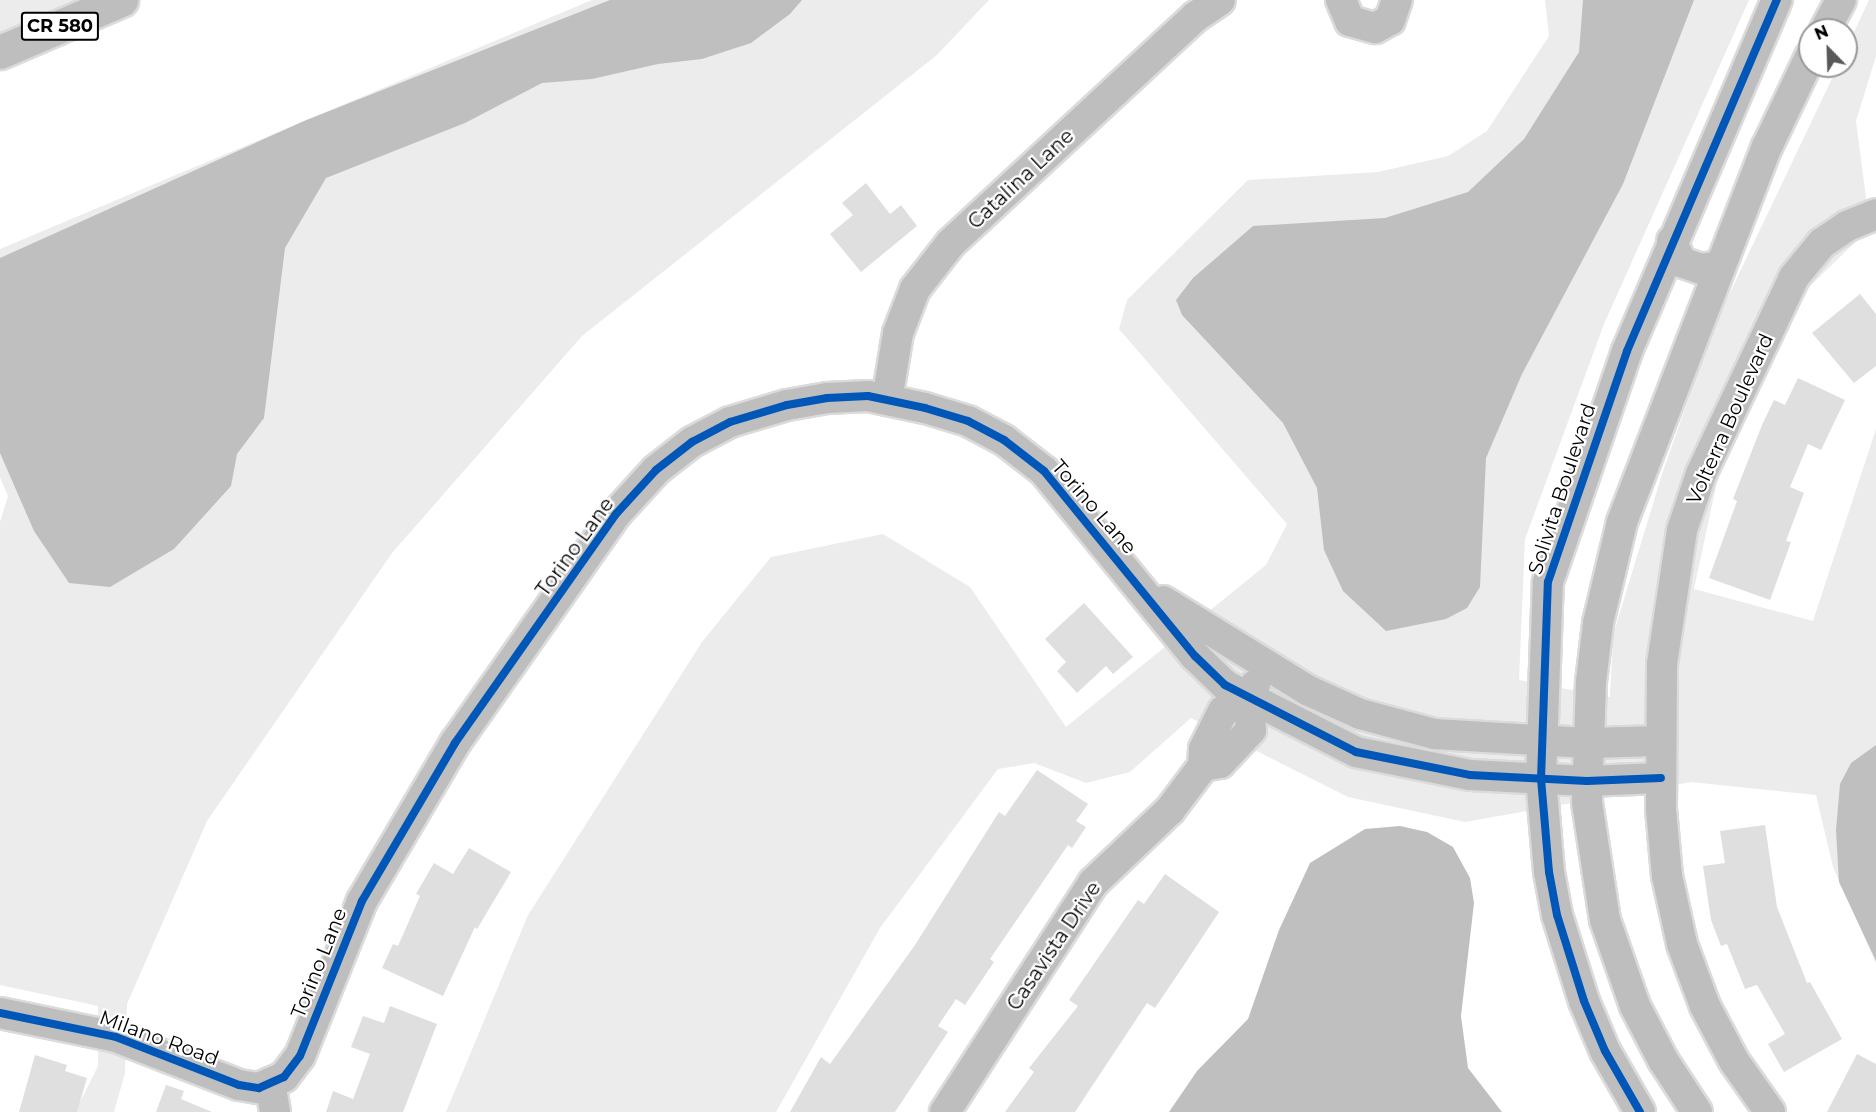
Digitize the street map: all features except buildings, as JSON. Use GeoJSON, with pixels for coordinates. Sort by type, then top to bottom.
{"type":"FeatureCollection","features":[{"type":"Feature","properties":{"kind":"main road","name":"CR 580"},"geometry":{"type":"LineString","coordinates":[[0,52],[121,0]]}},
{"type":"Feature","properties":{"kind":"street","name":"Catalina Lane"},"geometry":{"type":"LineString","coordinates":[[887,400],[898,333],[915,289],[951,243],[1195,17],[1220,0]]}},
{"type":"Feature","properties":{"kind":"street"},"geometry":{"type":"LineString","coordinates":[[1341,0],[1350,21],[1375,28],[1390,20],[1397,0]]}},
{"type":"Feature","properties":{"kind":"street","name":"Solivita Boulevard"},"geometry":{"type":"LineString","coordinates":[[1640,1112],[1605,1051],[1569,959],[1549,872],[1541,779],[1548,582],[1556,551],[1576,506],[1627,351],[1672,240],[1728,121],[1777,0]]}},
{"type":"Feature","properties":{"kind":"street"},"geometry":{"type":"LineString","coordinates":[[1831,18],[1841,0]]}},
{"type":"Feature","properties":{"kind":"street"},"geometry":{"type":"LineString","coordinates":[[1697,1112],[1663,1060],[1624,978],[1605,920],[1596,874],[1587,782],[1587,743],[1598,622],[1618,532],[1767,147],[1800,78]]}},
{"type":"Feature","properties":{"kind":"street","name":"Volterra Boulevard"},"geometry":{"type":"LineString","coordinates":[[1770,1112],[1720,1034],[1682,944],[1667,876],[1661,778],[1662,664],[1682,530],[1701,474],[1794,276],[1822,243],[1847,226],[1876,214]]}},
{"type":"Feature","properties":{"kind":"street"},"geometry":{"type":"LineString","coordinates":[[1672,240],[1681,262],[1701,269],[1720,266]]}},
{"type":"Feature","properties":{"kind":"street","name":"Torino Lane"},"geometry":{"type":"LineString","coordinates":[[270,1083],[284,1077],[300,1056],[362,901],[455,743],[616,514],[656,470],[692,442],[730,422],[787,405],[827,398],[868,396],[968,421],[1004,440],[1044,471],[1143,588],[1195,656],[1224,685],[1356,752],[1470,775],[1587,782],[1661,778]]}},
{"type":"Feature","properties":{"kind":"street","name":"Torino Lane"},"geometry":{"type":"LineString","coordinates":[[1143,588],[1307,690],[1360,714],[1434,734],[1541,742],[1661,741]]}},
{"type":"Feature","properties":{"kind":"street"},"geometry":{"type":"LineString","coordinates":[[1249,698],[1264,665]]}},
{"type":"Feature","properties":{"kind":"street","name":"Casavista Drive"},"geometry":{"type":"LineString","coordinates":[[945,1112],[1093,883],[1170,810],[1203,766],[1204,749],[1223,711],[1249,698]]}},
{"type":"Feature","properties":{"kind":"street","name":"Milano Road"},"geometry":{"type":"LineString","coordinates":[[0,1012],[116,1037],[239,1085],[259,1088],[270,1083]]}},
{"type":"Feature","properties":{"kind":"street"},"geometry":{"type":"LineString","coordinates":[[270,1083],[275,1112]]}},
{"type":"Feature","properties":{"kind":"shaded area"},"geometry":{"type":"Polygon","coordinates":[[[0,0],[90,0],[0,39],[0,0]]]}},
{"type":"Feature","properties":{"kind":"shaded area"},"geometry":{"type":"Polygon","coordinates":[[[592,0],[989,0],[937,55],[582,336],[392,553],[207,821],[127,1004],[125,1073],[114,1112],[75,1112],[98,1066],[98,1006],[0,985],[0,522],[8,496],[0,477],[0,249],[592,0]]]}},
{"type":"Feature","properties":{"kind":"shaded area"},"geometry":{"type":"Polygon","coordinates":[[[610,0],[802,0],[790,14],[751,43],[702,59],[658,64],[592,79],[542,83],[465,123],[326,178],[285,248],[264,418],[237,454],[231,486],[174,549],[110,587],[69,583],[34,531],[0,453],[0,258],[304,121],[610,0]]]}},
{"type":"Feature","properties":{"kind":"shaded area"},"geometry":{"type":"Polygon","coordinates":[[[1545,0],[1749,0],[1604,324],[1525,539],[1519,680],[1610,697],[1613,635],[1663,471],[1715,324],[1832,78],[1858,78],[1858,23],[1869,0],[1876,0],[1876,56],[1856,121],[1870,228],[1810,286],[1721,463],[1694,589],[1813,621],[1876,429],[1876,963],[1833,867],[1816,795],[1691,782],[1465,822],[1348,797],[1191,718],[1130,772],[1086,783],[1034,763],[998,769],[880,928],[776,1112],[446,1112],[528,915],[702,642],[771,557],[883,534],[970,587],[1066,727],[1266,565],[1287,524],[1119,329],[1127,300],[1248,180],[1378,172],[1448,156],[1487,131],[1549,36],[1545,0]]]}},
{"type":"Feature","properties":{"kind":"shaded area"},"geometry":{"type":"Polygon","coordinates":[[[1583,0],[1694,0],[1623,184],[1522,374],[1486,458],[1480,587],[1467,608],[1446,619],[1386,631],[1343,591],[1324,550],[1317,488],[1283,423],[1182,315],[1176,300],[1193,278],[1253,226],[1385,218],[1468,192],[1524,139],[1579,52],[1583,0]]]}},
{"type":"Feature","properties":{"kind":"shaded area"},"geometry":{"type":"Polygon","coordinates":[[[1876,745],[1876,961],[1839,882],[1836,830],[1840,784],[1851,763],[1876,745]]]}},
{"type":"Feature","properties":{"kind":"shaded area"},"geometry":{"type":"Polygon","coordinates":[[[1400,826],[1427,832],[1453,847],[1470,878],[1474,903],[1461,1016],[1468,1068],[1502,1112],[1169,1112],[1197,1071],[1248,1019],[1279,930],[1310,863],[1365,829],[1400,826]]]}},
{"type":"Feature","properties":{"kind":"cycle path"},"geometry":{"type":"LineString","coordinates":[[1640,1112],[1605,1051],[1584,1001],[1557,915],[1549,872],[1541,779],[1548,582],[1627,351],[1777,0]]}},
{"type":"Feature","properties":{"kind":"cycle path"},"geometry":{"type":"LineString","coordinates":[[0,1013],[116,1037],[239,1085],[259,1088],[284,1077],[300,1056],[362,901],[455,743],[616,514],[656,470],[692,442],[730,422],[787,405],[827,398],[868,396],[925,408],[968,421],[1004,440],[1044,471],[1195,656],[1225,685],[1356,752],[1470,775],[1587,781],[1661,778]]}}]}
